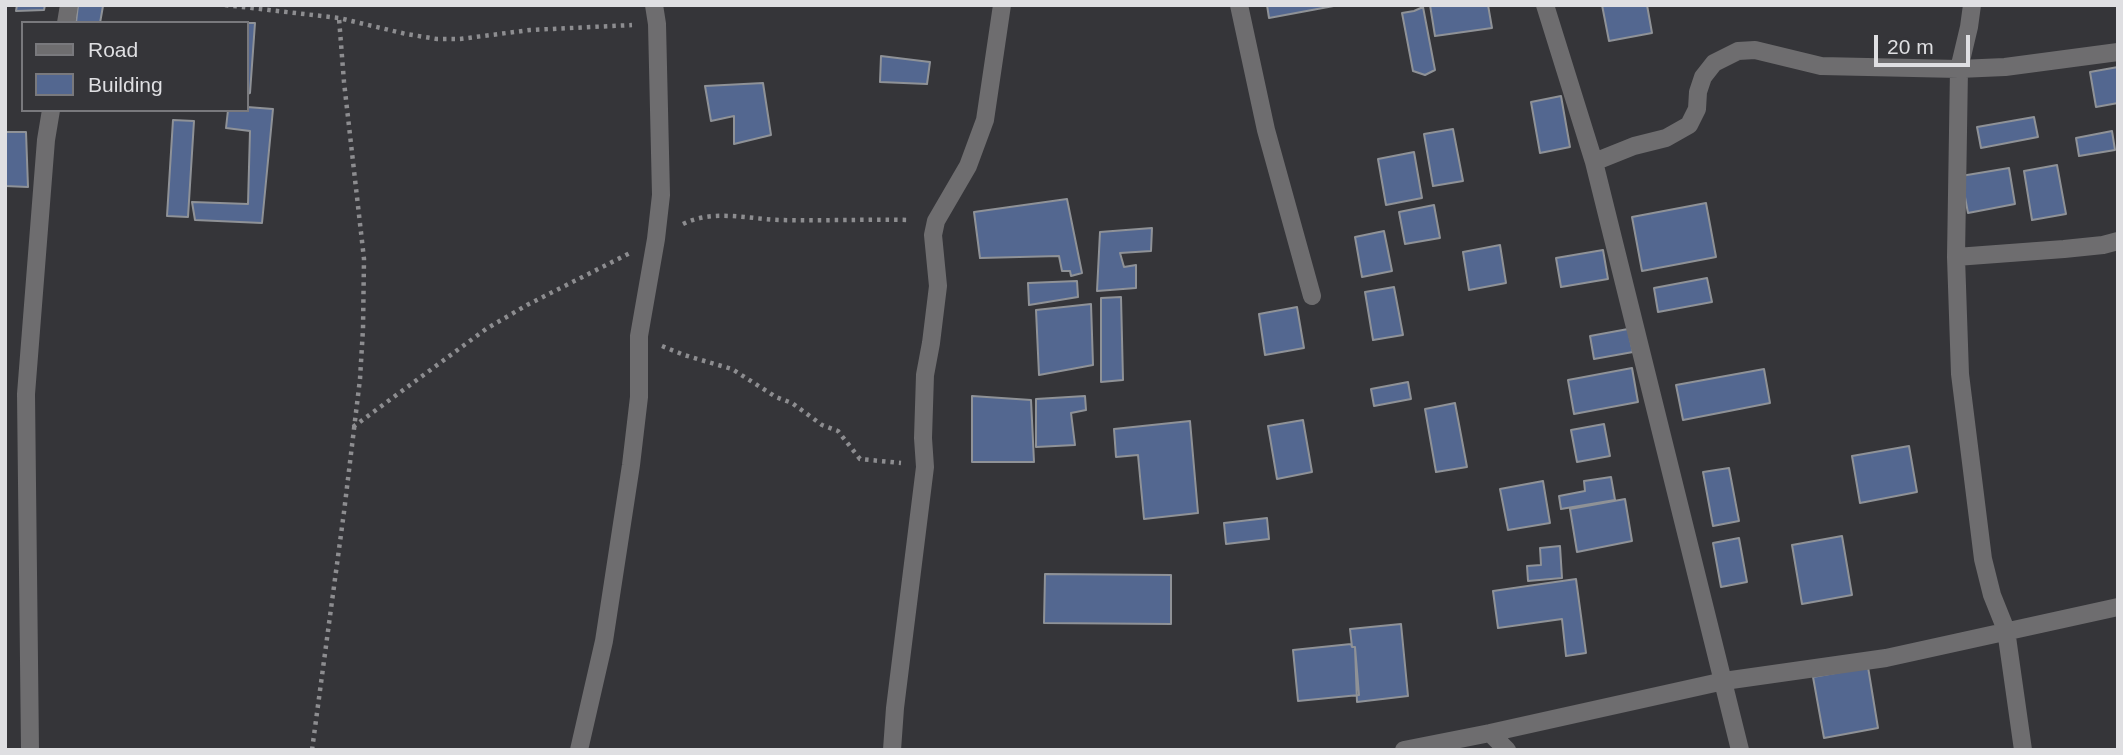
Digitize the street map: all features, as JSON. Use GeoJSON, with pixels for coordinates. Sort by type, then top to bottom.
{"type":"FeatureCollection","features":[{"type":"Feature","properties":{"kind":"street"},"geometry":{"type":"LineString","coordinates":[[579,750],[604,641],[631,465],[639,397],[639,336],[661,195],[657,24],[654,5]]}},
{"type":"Feature","properties":{"kind":"street"},"geometry":{"type":"LineString","coordinates":[[892,750],[925,467],[925,375],[933,333],[937,286],[932,246],[936,221],[968,166],[985,120],[1002,5]]}},
{"type":"Feature","properties":{"kind":"street"},"geometry":{"type":"LineString","coordinates":[[1240,5],[1266,130],[1312,296]]}},
{"type":"Feature","properties":{"kind":"street"},"geometry":{"type":"LineString","coordinates":[[1545,5],[1594,162],[1740,750]]}},
{"type":"Feature","properties":{"kind":"street"},"geometry":{"type":"LineString","coordinates":[[1972,5],[1959,69],[1956,257],[1960,374],[1983,559],[1992,595],[2006,630],[2023,750]]}},
{"type":"Feature","properties":{"kind":"street"},"geometry":{"type":"LineString","coordinates":[[1594,162],[1618,151],[1666,138],[1685,128],[1694,118],[1703,77],[1714,63],[1738,51],[1755,50],[1821,66],[1959,69],[2032,64],[2118,52]]}},
{"type":"Feature","properties":{"kind":"street"},"geometry":{"type":"LineString","coordinates":[[30,750],[26,394],[46,139],[51,112]]}},
{"type":"Feature","properties":{"kind":"street"},"geometry":{"type":"LineString","coordinates":[[1956,257],[2103,245],[2118,241]]}},
{"type":"Feature","properties":{"kind":"street"},"geometry":{"type":"LineString","coordinates":[[1404,750],[1724,681],[1886,658],[2118,607]]}},
{"type":"Feature","properties":{"kind":"street"},"geometry":{"type":"LineString","coordinates":[[1490,733],[1507,750]]}},
{"type":"Feature","properties":{"kind":"path"},"geometry":{"type":"LineString","coordinates":[[225,5],[339,18],[437,39],[460,39],[530,30],[657,24]]}},
{"type":"Feature","properties":{"kind":"path"},"geometry":{"type":"LineString","coordinates":[[312,750],[360,379],[363,328],[364,259],[339,18]]}},
{"type":"Feature","properties":{"kind":"path"},"geometry":{"type":"LineString","coordinates":[[353,427],[486,329],[694,219],[709,216],[779,220],[936,221]]}},
{"type":"Feature","properties":{"kind":"path"},"geometry":{"type":"LineString","coordinates":[[639,336],[684,355],[732,369],[776,397],[792,403],[822,425],[838,431],[860,459],[925,467]]}},
{"type":"Feature","properties":{"kind":"building"},"geometry":{"type":"Polygon","coordinates":[[[17,5],[45,5],[44,10],[16,11],[17,5]]]}},
{"type":"Feature","properties":{"kind":"building"},"geometry":{"type":"Polygon","coordinates":[[[78,5],[103,6],[100,21],[76,21],[78,5]]]}},
{"type":"Feature","properties":{"kind":"building"},"geometry":{"type":"Polygon","coordinates":[[[1267,5],[1339,5],[1269,18],[1267,5]]]}},
{"type":"Feature","properties":{"kind":"building"},"geometry":{"type":"Polygon","coordinates":[[[1430,5],[1488,5],[1492,28],[1435,36],[1430,5]]]}},
{"type":"Feature","properties":{"kind":"building"},"geometry":{"type":"Polygon","coordinates":[[[1602,5],[1647,5],[1652,33],[1609,41],[1602,5]]]}},
{"type":"Feature","properties":{"kind":"building"},"geometry":{"type":"Polygon","coordinates":[[[1423,7],[1435,70],[1425,75],[1413,71],[1402,13],[1423,7]]]}},
{"type":"Feature","properties":{"kind":"building"},"geometry":{"type":"Polygon","coordinates":[[[248,23],[255,23],[248,94],[248,23]]]}},
{"type":"Feature","properties":{"kind":"building"},"geometry":{"type":"Polygon","coordinates":[[[881,56],[930,62],[927,84],[880,82],[881,56]]]}},
{"type":"Feature","properties":{"kind":"building"},"geometry":{"type":"Polygon","coordinates":[[[2118,67],[2118,103],[2096,107],[2090,72],[2118,67]]]}},
{"type":"Feature","properties":{"kind":"building"},"geometry":{"type":"Polygon","coordinates":[[[763,83],[771,135],[734,144],[734,116],[711,121],[705,86],[763,83]]]}},
{"type":"Feature","properties":{"kind":"building"},"geometry":{"type":"Polygon","coordinates":[[[1561,96],[1570,147],[1540,153],[1531,102],[1561,96]]]}},
{"type":"Feature","properties":{"kind":"building"},"geometry":{"type":"Polygon","coordinates":[[[248,107],[273,109],[262,223],[195,220],[192,202],[248,204],[250,131],[226,128],[228,112],[248,112],[248,107]]]}},
{"type":"Feature","properties":{"kind":"building"},"geometry":{"type":"Polygon","coordinates":[[[2034,117],[2038,137],[1981,148],[1977,127],[2034,117]]]}},
{"type":"Feature","properties":{"kind":"building"},"geometry":{"type":"Polygon","coordinates":[[[173,120],[194,121],[188,217],[167,216],[173,120]]]}},
{"type":"Feature","properties":{"kind":"building"},"geometry":{"type":"Polygon","coordinates":[[[1453,129],[1463,181],[1433,186],[1424,134],[1453,129]]]}},
{"type":"Feature","properties":{"kind":"building"},"geometry":{"type":"Polygon","coordinates":[[[2112,131],[2115,150],[2079,156],[2076,138],[2112,131]]]}},
{"type":"Feature","properties":{"kind":"building"},"geometry":{"type":"Polygon","coordinates":[[[5,132],[26,132],[28,187],[5,186],[5,132]]]}},
{"type":"Feature","properties":{"kind":"building"},"geometry":{"type":"Polygon","coordinates":[[[1414,152],[1422,198],[1386,205],[1378,159],[1414,152]]]}},
{"type":"Feature","properties":{"kind":"building"},"geometry":{"type":"Polygon","coordinates":[[[2057,165],[2066,214],[2032,220],[2024,171],[2057,165]]]}},
{"type":"Feature","properties":{"kind":"building"},"geometry":{"type":"Polygon","coordinates":[[[2009,168],[2015,204],[1968,213],[1961,176],[2009,168]]]}},
{"type":"Feature","properties":{"kind":"building"},"geometry":{"type":"Polygon","coordinates":[[[1067,199],[1082,273],[1071,276],[1070,271],[1062,271],[1059,256],[980,258],[974,212],[1067,199]]]}},
{"type":"Feature","properties":{"kind":"building"},"geometry":{"type":"Polygon","coordinates":[[[1706,203],[1716,257],[1642,271],[1632,217],[1706,203]]]}},
{"type":"Feature","properties":{"kind":"building"},"geometry":{"type":"Polygon","coordinates":[[[1434,205],[1440,238],[1405,244],[1399,212],[1434,205]]]}},
{"type":"Feature","properties":{"kind":"building"},"geometry":{"type":"Polygon","coordinates":[[[1152,228],[1151,251],[1120,253],[1124,267],[1136,265],[1136,288],[1097,291],[1100,232],[1152,228]]]}},
{"type":"Feature","properties":{"kind":"building"},"geometry":{"type":"Polygon","coordinates":[[[1384,231],[1392,271],[1362,277],[1355,237],[1384,231]]]}},
{"type":"Feature","properties":{"kind":"building"},"geometry":{"type":"Polygon","coordinates":[[[1500,245],[1506,283],[1469,290],[1463,252],[1500,245]]]}},
{"type":"Feature","properties":{"kind":"building"},"geometry":{"type":"Polygon","coordinates":[[[1603,250],[1608,279],[1561,287],[1556,258],[1603,250]]]}},
{"type":"Feature","properties":{"kind":"building"},"geometry":{"type":"Polygon","coordinates":[[[1707,278],[1712,302],[1658,312],[1654,288],[1707,278]]]}},
{"type":"Feature","properties":{"kind":"building"},"geometry":{"type":"Polygon","coordinates":[[[1077,281],[1078,297],[1029,305],[1028,283],[1077,281]]]}},
{"type":"Feature","properties":{"kind":"building"},"geometry":{"type":"Polygon","coordinates":[[[1394,287],[1403,335],[1373,340],[1365,292],[1394,287]]]}},
{"type":"Feature","properties":{"kind":"building"},"geometry":{"type":"Polygon","coordinates":[[[1121,297],[1123,380],[1101,382],[1101,298],[1121,297]]]}},
{"type":"Feature","properties":{"kind":"building"},"geometry":{"type":"Polygon","coordinates":[[[1091,304],[1093,365],[1039,375],[1036,310],[1091,304]]]}},
{"type":"Feature","properties":{"kind":"building"},"geometry":{"type":"Polygon","coordinates":[[[1297,307],[1304,348],[1265,355],[1259,314],[1297,307]]]}},
{"type":"Feature","properties":{"kind":"building"},"geometry":{"type":"Polygon","coordinates":[[[1628,329],[1633,352],[1594,359],[1590,336],[1628,329]]]}},
{"type":"Feature","properties":{"kind":"building"},"geometry":{"type":"Polygon","coordinates":[[[1632,368],[1638,402],[1574,414],[1568,380],[1632,368]]]}},
{"type":"Feature","properties":{"kind":"building"},"geometry":{"type":"Polygon","coordinates":[[[1764,369],[1770,403],[1683,420],[1676,385],[1764,369]]]}},
{"type":"Feature","properties":{"kind":"building"},"geometry":{"type":"Polygon","coordinates":[[[1408,382],[1411,399],[1374,406],[1371,389],[1408,382]]]}},
{"type":"Feature","properties":{"kind":"building"},"geometry":{"type":"Polygon","coordinates":[[[972,396],[1031,400],[1034,462],[972,462],[972,396]]]}},
{"type":"Feature","properties":{"kind":"building"},"geometry":{"type":"Polygon","coordinates":[[[1085,396],[1086,410],[1071,413],[1075,445],[1036,447],[1036,399],[1085,396]]]}},
{"type":"Feature","properties":{"kind":"building"},"geometry":{"type":"Polygon","coordinates":[[[1455,403],[1467,467],[1436,472],[1425,409],[1455,403]]]}},
{"type":"Feature","properties":{"kind":"building"},"geometry":{"type":"Polygon","coordinates":[[[1303,420],[1312,472],[1277,479],[1268,426],[1303,420]]]}},
{"type":"Feature","properties":{"kind":"building"},"geometry":{"type":"Polygon","coordinates":[[[1190,421],[1198,513],[1144,519],[1138,455],[1116,457],[1114,429],[1190,421]]]}},
{"type":"Feature","properties":{"kind":"building"},"geometry":{"type":"Polygon","coordinates":[[[1604,424],[1610,456],[1577,462],[1571,430],[1604,424]]]}},
{"type":"Feature","properties":{"kind":"building"},"geometry":{"type":"Polygon","coordinates":[[[1909,446],[1917,492],[1860,503],[1852,456],[1909,446]]]}},
{"type":"Feature","properties":{"kind":"building"},"geometry":{"type":"Polygon","coordinates":[[[1729,468],[1739,521],[1713,526],[1703,472],[1729,468]]]}},
{"type":"Feature","properties":{"kind":"building"},"geometry":{"type":"Polygon","coordinates":[[[1611,477],[1615,500],[1561,509],[1559,496],[1585,491],[1584,481],[1611,477]]]}},
{"type":"Feature","properties":{"kind":"building"},"geometry":{"type":"Polygon","coordinates":[[[1543,481],[1550,523],[1508,530],[1500,489],[1543,481]]]}},
{"type":"Feature","properties":{"kind":"building"},"geometry":{"type":"Polygon","coordinates":[[[1625,499],[1632,541],[1577,552],[1570,509],[1625,499]]]}},
{"type":"Feature","properties":{"kind":"building"},"geometry":{"type":"Polygon","coordinates":[[[1267,518],[1269,539],[1226,544],[1224,523],[1267,518]]]}},
{"type":"Feature","properties":{"kind":"building"},"geometry":{"type":"Polygon","coordinates":[[[1842,536],[1852,595],[1802,604],[1792,545],[1842,536]]]}},
{"type":"Feature","properties":{"kind":"building"},"geometry":{"type":"Polygon","coordinates":[[[1739,538],[1747,582],[1721,587],[1713,543],[1739,538]]]}},
{"type":"Feature","properties":{"kind":"building"},"geometry":{"type":"Polygon","coordinates":[[[1560,546],[1562,578],[1528,581],[1527,566],[1541,565],[1540,548],[1560,546]]]}},
{"type":"Feature","properties":{"kind":"building"},"geometry":{"type":"Polygon","coordinates":[[[1045,574],[1171,575],[1171,624],[1044,623],[1045,574]]]}},
{"type":"Feature","properties":{"kind":"building"},"geometry":{"type":"Polygon","coordinates":[[[1576,579],[1586,653],[1566,656],[1562,619],[1498,628],[1493,591],[1576,579]]]}},
{"type":"Feature","properties":{"kind":"building"},"geometry":{"type":"Polygon","coordinates":[[[1401,624],[1408,696],[1357,702],[1355,647],[1352,647],[1350,629],[1401,624]]]}},
{"type":"Feature","properties":{"kind":"building"},"geometry":{"type":"Polygon","coordinates":[[[1351,644],[1355,647],[1359,695],[1298,701],[1293,650],[1351,644]]]}},
{"type":"Feature","properties":{"kind":"building"},"geometry":{"type":"Polygon","coordinates":[[[1868,667],[1878,728],[1824,738],[1813,677],[1868,667]]]}}]}
